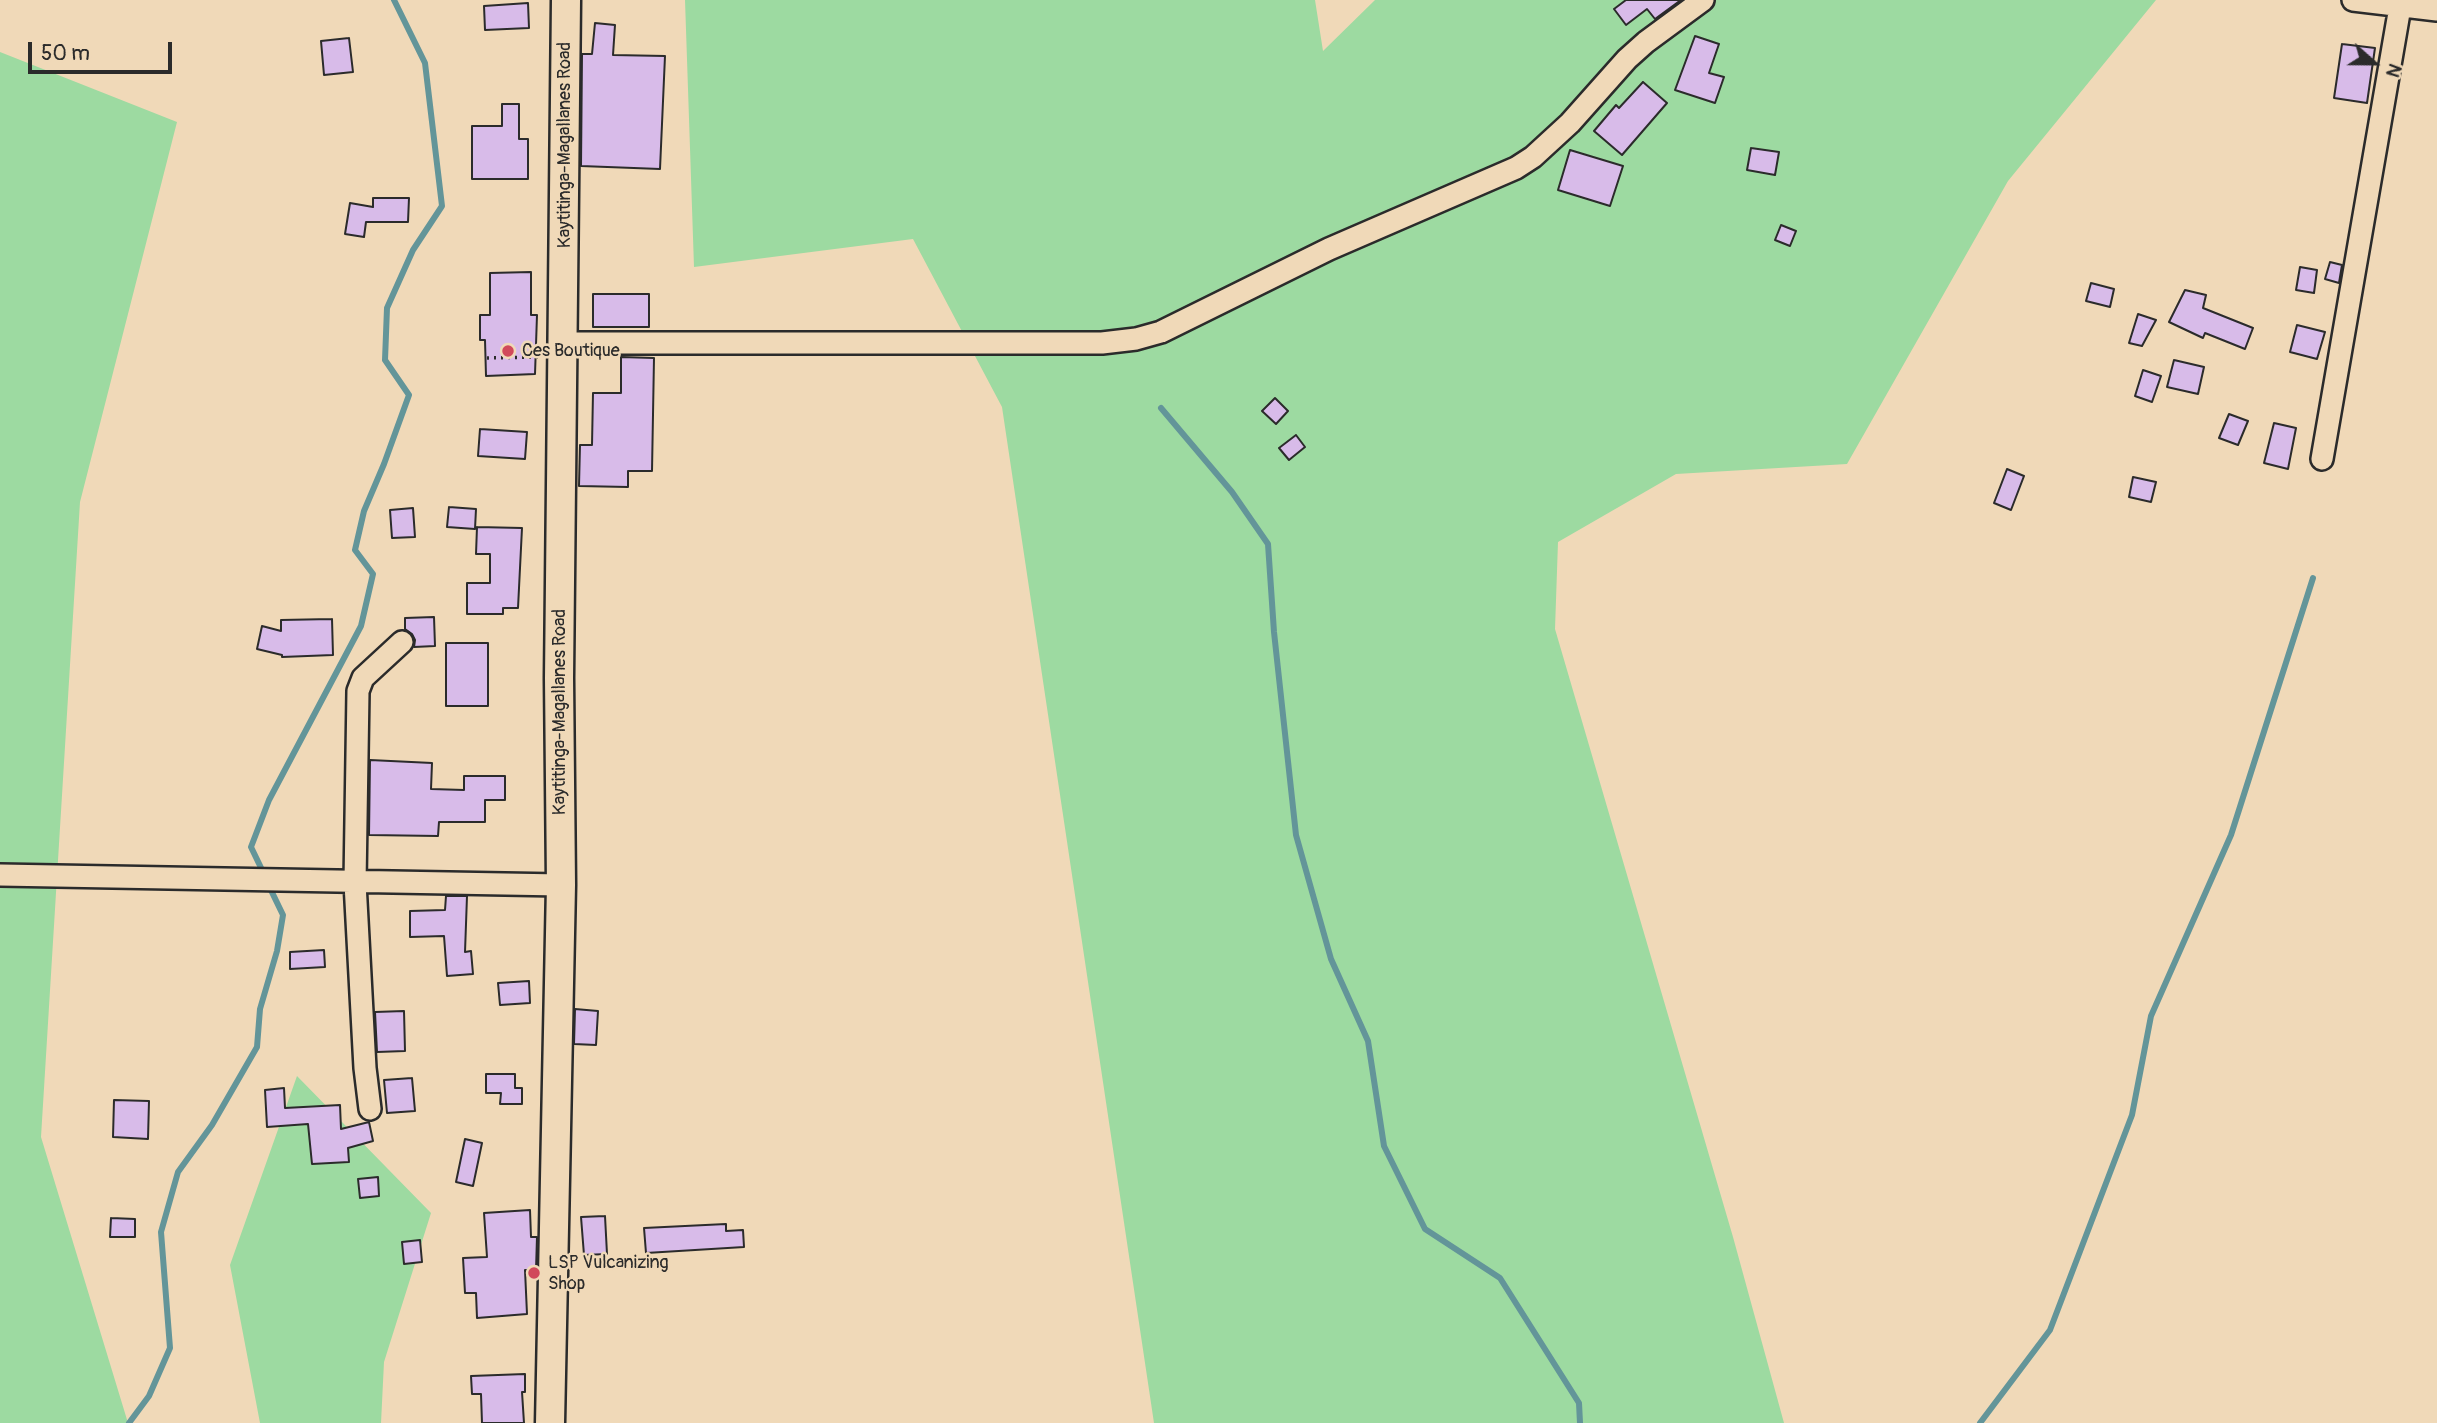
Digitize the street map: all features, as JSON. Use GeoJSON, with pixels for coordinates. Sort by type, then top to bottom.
{"type":"FeatureCollection","features":[{"type":"Feature","properties":{"kind":"main road","name":"Kaytitinga-Magallanes Road"},"geometry":{"type":"LineString","coordinates":[[550,1423],[561,885],[559,678],[566,0]]}},
{"type":"Feature","properties":{"kind":"street"},"geometry":{"type":"LineString","coordinates":[[564,350],[1102,343],[1136,339],[1161,332],[1329,249],[1516,168],[1533,157],[1570,123],[1627,59],[1703,0]]}},
{"type":"Feature","properties":{"kind":"street"},"geometry":{"type":"LineString","coordinates":[[2353,0],[2437,10]]}},
{"type":"Feature","properties":{"kind":"street"},"geometry":{"type":"LineString","coordinates":[[2322,459],[2400,7]]}},
{"type":"Feature","properties":{"kind":"street"},"geometry":{"type":"LineString","coordinates":[[370,1108],[365,1068],[355,883],[358,691],[363,678],[402,642]]}},
{"type":"Feature","properties":{"kind":"street"},"geometry":{"type":"LineString","coordinates":[[0,875],[561,885]]}},
{"type":"Feature","properties":{"kind":"path"},"geometry":{"type":"LineString","coordinates":[[487,358],[564,350]]}},
{"type":"Feature","properties":{"kind":"green space"},"geometry":{"type":"Polygon","coordinates":[[[685,0],[1315,0],[1323,51],[1375,0],[2156,0],[2008,181],[1847,464],[1676,474],[1558,542],[1555,629],[1733,1237],[1784,1423],[1154,1423],[1002,407],[913,239],[694,267],[685,0]]]}},
{"type":"Feature","properties":{"kind":"green space"},"geometry":{"type":"Polygon","coordinates":[[[0,52],[177,122],[80,502],[41,1137],[128,1423],[0,1423],[0,52]]]}},
{"type":"Feature","properties":{"kind":"green space"},"geometry":{"type":"Polygon","coordinates":[[[297,1076],[431,1213],[384,1362],[381,1423],[260,1423],[230,1265],[297,1076]]]}},
{"type":"Feature","properties":{"kind":"building"},"geometry":{"type":"Polygon","coordinates":[[[1626,0],[1681,0],[1655,19],[1647,9],[1626,25],[1614,9],[1626,0]]]}},
{"type":"Feature","properties":{"kind":"building"},"geometry":{"type":"Polygon","coordinates":[[[528,3],[529,28],[485,30],[484,6],[528,3]]]}},
{"type":"Feature","properties":{"kind":"building"},"geometry":{"type":"Polygon","coordinates":[[[595,23],[615,25],[613,55],[665,56],[660,169],[581,166],[582,54],[592,54],[595,23]]]}},
{"type":"Feature","properties":{"kind":"building"},"geometry":{"type":"Polygon","coordinates":[[[1695,36],[1719,44],[1709,73],[1724,77],[1715,103],[1675,90],[1695,36]]]}},
{"type":"Feature","properties":{"kind":"building"},"geometry":{"type":"Polygon","coordinates":[[[349,38],[353,72],[324,75],[321,41],[349,38]]]}},
{"type":"Feature","properties":{"kind":"building"},"geometry":{"type":"Polygon","coordinates":[[[2342,44],[2375,48],[2367,103],[2334,98],[2342,44]]]}},
{"type":"Feature","properties":{"kind":"building"},"geometry":{"type":"Polygon","coordinates":[[[1643,82],[1667,103],[1622,155],[1594,131],[1616,105],[1619,108],[1643,82]]]}},
{"type":"Feature","properties":{"kind":"building"},"geometry":{"type":"Polygon","coordinates":[[[502,104],[519,104],[519,139],[528,139],[528,179],[472,179],[472,126],[502,126],[502,104]]]}},
{"type":"Feature","properties":{"kind":"building"},"geometry":{"type":"Polygon","coordinates":[[[1751,148],[1779,152],[1775,175],[1747,170],[1751,148]]]}},
{"type":"Feature","properties":{"kind":"building"},"geometry":{"type":"Polygon","coordinates":[[[1570,150],[1623,166],[1610,206],[1558,190],[1570,150]]]}},
{"type":"Feature","properties":{"kind":"building"},"geometry":{"type":"Polygon","coordinates":[[[373,198],[409,198],[408,222],[366,222],[364,237],[345,234],[350,203],[373,207],[373,198]]]}},
{"type":"Feature","properties":{"kind":"building"},"geometry":{"type":"Polygon","coordinates":[[[1781,225],[1796,231],[1790,246],[1775,240],[1781,225]]]}},
{"type":"Feature","properties":{"kind":"building"},"geometry":{"type":"Polygon","coordinates":[[[2330,262],[2342,265],[2339,283],[2325,279],[2330,262]]]}},
{"type":"Feature","properties":{"kind":"building"},"geometry":{"type":"Polygon","coordinates":[[[2300,267],[2317,270],[2314,293],[2296,290],[2300,267]]]}},
{"type":"Feature","properties":{"kind":"building"},"geometry":{"type":"Polygon","coordinates":[[[531,272],[531,315],[537,315],[535,374],[486,376],[485,340],[480,340],[480,315],[490,315],[490,273],[531,272]]]}},
{"type":"Feature","properties":{"kind":"building"},"geometry":{"type":"Polygon","coordinates":[[[2091,283],[2114,289],[2110,307],[2086,301],[2091,283]]]}},
{"type":"Feature","properties":{"kind":"building"},"geometry":{"type":"Polygon","coordinates":[[[2185,290],[2206,295],[2203,308],[2253,328],[2245,349],[2205,333],[2203,338],[2169,322],[2185,290]]]}},
{"type":"Feature","properties":{"kind":"building"},"geometry":{"type":"Polygon","coordinates":[[[593,294],[649,294],[649,327],[593,327],[593,294]]]}},
{"type":"Feature","properties":{"kind":"building"},"geometry":{"type":"Polygon","coordinates":[[[2138,314],[2156,320],[2142,346],[2129,343],[2138,314]]]}},
{"type":"Feature","properties":{"kind":"building"},"geometry":{"type":"Polygon","coordinates":[[[2297,325],[2325,332],[2317,359],[2290,352],[2297,325]]]}},
{"type":"Feature","properties":{"kind":"building"},"geometry":{"type":"Polygon","coordinates":[[[621,357],[654,358],[652,471],[628,471],[628,487],[579,486],[580,445],[592,445],[593,393],[621,393],[621,357]]]}},
{"type":"Feature","properties":{"kind":"building"},"geometry":{"type":"Polygon","coordinates":[[[2174,360],[2204,367],[2198,394],[2167,387],[2174,360]]]}},
{"type":"Feature","properties":{"kind":"building"},"geometry":{"type":"Polygon","coordinates":[[[2143,370],[2161,376],[2152,402],[2135,396],[2143,370]]]}},
{"type":"Feature","properties":{"kind":"building"},"geometry":{"type":"Polygon","coordinates":[[[1275,398],[1288,411],[1276,424],[1262,411],[1275,398]]]}},
{"type":"Feature","properties":{"kind":"building"},"geometry":{"type":"Polygon","coordinates":[[[2229,414],[2248,421],[2238,445],[2219,438],[2229,414]]]}},
{"type":"Feature","properties":{"kind":"building"},"geometry":{"type":"Polygon","coordinates":[[[2274,423],[2296,428],[2288,469],[2264,463],[2274,423]]]}},
{"type":"Feature","properties":{"kind":"building"},"geometry":{"type":"Polygon","coordinates":[[[480,429],[527,432],[525,459],[478,456],[480,429]]]}},
{"type":"Feature","properties":{"kind":"building"},"geometry":{"type":"Polygon","coordinates":[[[1296,435],[1305,447],[1289,460],[1279,448],[1296,435]]]}},
{"type":"Feature","properties":{"kind":"building"},"geometry":{"type":"Polygon","coordinates":[[[2007,469],[2024,476],[2011,510],[1994,503],[2007,469]]]}},
{"type":"Feature","properties":{"kind":"building"},"geometry":{"type":"Polygon","coordinates":[[[2133,477],[2156,482],[2151,502],[2129,497],[2133,477]]]}},
{"type":"Feature","properties":{"kind":"building"},"geometry":{"type":"Polygon","coordinates":[[[449,507],[476,509],[475,529],[447,527],[449,507]]]}},
{"type":"Feature","properties":{"kind":"building"},"geometry":{"type":"Polygon","coordinates":[[[413,508],[415,537],[392,538],[390,510],[413,508]]]}},
{"type":"Feature","properties":{"kind":"building"},"geometry":{"type":"Polygon","coordinates":[[[477,527],[522,528],[518,608],[503,608],[503,614],[467,614],[467,583],[490,583],[490,554],[476,554],[477,527]]]}},
{"type":"Feature","properties":{"kind":"building"},"geometry":{"type":"Polygon","coordinates":[[[434,617],[435,646],[414,647],[412,634],[405,629],[405,618],[434,617]]]}},
{"type":"Feature","properties":{"kind":"building"},"geometry":{"type":"Polygon","coordinates":[[[332,619],[333,655],[282,657],[257,649],[262,626],[281,631],[281,620],[332,619]]]}},
{"type":"Feature","properties":{"kind":"building"},"geometry":{"type":"Polygon","coordinates":[[[446,643],[488,643],[488,706],[446,706],[446,643]]]}},
{"type":"Feature","properties":{"kind":"building"},"geometry":{"type":"Polygon","coordinates":[[[370,760],[432,763],[431,789],[464,790],[464,776],[505,776],[505,800],[485,800],[485,822],[439,822],[438,836],[369,835],[370,760]]]}},
{"type":"Feature","properties":{"kind":"building"},"geometry":{"type":"Polygon","coordinates":[[[446,896],[467,896],[465,952],[471,951],[473,974],[447,976],[444,936],[410,937],[410,911],[445,910],[446,896]]]}},
{"type":"Feature","properties":{"kind":"building"},"geometry":{"type":"Polygon","coordinates":[[[324,950],[325,967],[290,969],[290,952],[324,950]]]}},
{"type":"Feature","properties":{"kind":"building"},"geometry":{"type":"Polygon","coordinates":[[[529,981],[530,1003],[500,1005],[498,983],[529,981]]]}},
{"type":"Feature","properties":{"kind":"building"},"geometry":{"type":"Polygon","coordinates":[[[575,1009],[598,1011],[596,1045],[574,1044],[575,1009]]]}},
{"type":"Feature","properties":{"kind":"building"},"geometry":{"type":"Polygon","coordinates":[[[404,1011],[405,1051],[377,1052],[375,1012],[404,1011]]]}},
{"type":"Feature","properties":{"kind":"building"},"geometry":{"type":"Polygon","coordinates":[[[486,1074],[515,1074],[515,1088],[522,1088],[522,1104],[500,1104],[501,1093],[486,1093],[486,1074]]]}},
{"type":"Feature","properties":{"kind":"building"},"geometry":{"type":"Polygon","coordinates":[[[412,1078],[415,1111],[387,1113],[384,1080],[412,1078]]]}},
{"type":"Feature","properties":{"kind":"building"},"geometry":{"type":"Polygon","coordinates":[[[284,1088],[285,1108],[340,1105],[341,1129],[369,1122],[373,1141],[348,1148],[349,1162],[312,1164],[308,1124],[267,1127],[265,1090],[284,1088]]]}},
{"type":"Feature","properties":{"kind":"building"},"geometry":{"type":"Polygon","coordinates":[[[114,1100],[149,1101],[148,1139],[113,1137],[114,1100]]]}},
{"type":"Feature","properties":{"kind":"building"},"geometry":{"type":"Polygon","coordinates":[[[465,1139],[482,1143],[473,1186],[456,1182],[465,1139]]]}},
{"type":"Feature","properties":{"kind":"building"},"geometry":{"type":"Polygon","coordinates":[[[378,1177],[379,1196],[360,1198],[358,1179],[378,1177]]]}},
{"type":"Feature","properties":{"kind":"building"},"geometry":{"type":"Polygon","coordinates":[[[530,1210],[531,1237],[537,1237],[536,1270],[525,1270],[527,1314],[477,1318],[476,1293],[465,1293],[463,1258],[487,1257],[484,1213],[530,1210]]]}},
{"type":"Feature","properties":{"kind":"building"},"geometry":{"type":"Polygon","coordinates":[[[605,1216],[607,1254],[584,1255],[581,1217],[605,1216]]]}},
{"type":"Feature","properties":{"kind":"building"},"geometry":{"type":"Polygon","coordinates":[[[111,1218],[135,1219],[135,1237],[110,1237],[111,1218]]]}},
{"type":"Feature","properties":{"kind":"building"},"geometry":{"type":"Polygon","coordinates":[[[726,1224],[726,1231],[743,1230],[744,1247],[646,1253],[644,1228],[726,1224]]]}},
{"type":"Feature","properties":{"kind":"building"},"geometry":{"type":"Polygon","coordinates":[[[420,1240],[422,1262],[404,1264],[402,1242],[420,1240]]]}},
{"type":"Feature","properties":{"kind":"building"},"geometry":{"type":"Polygon","coordinates":[[[525,1374],[525,1392],[522,1392],[524,1423],[482,1423],[481,1394],[472,1394],[471,1376],[525,1374]]]}},
{"type":"Feature","properties":{"kind":"waterway"},"geometry":{"type":"LineString","coordinates":[[264,874],[251,847],[269,800],[361,626],[373,574],[355,550],[364,511],[409,395],[385,360],[387,308],[413,250],[442,206],[425,63],[394,0]]}},
{"type":"Feature","properties":{"kind":"waterway"},"geometry":{"type":"LineString","coordinates":[[1161,408],[1232,492],[1268,544],[1274,632],[1296,835],[1331,959],[1368,1041],[1384,1146],[1425,1229],[1500,1278],[1579,1403],[1580,1423]]}},
{"type":"Feature","properties":{"kind":"waterway"},"geometry":{"type":"LineString","coordinates":[[1980,1423],[2050,1330],[2132,1115],[2151,1016],[2231,835],[2313,578]]}},
{"type":"Feature","properties":{"kind":"waterway"},"geometry":{"type":"LineString","coordinates":[[129,1423],[149,1396],[170,1348],[161,1232],[178,1172],[212,1125],[257,1047],[260,1009],[277,951],[283,915],[268,884]]}},
{"type":"Feature","properties":{"kind":"place","name":"Ces Boutique"},"geometry":{"type":"Point","coordinates":[508,351]}},
{"type":"Feature","properties":{"kind":"place","name":"LSP Vulcanizing Shop"},"geometry":{"type":"Point","coordinates":[534,1273]}}]}
